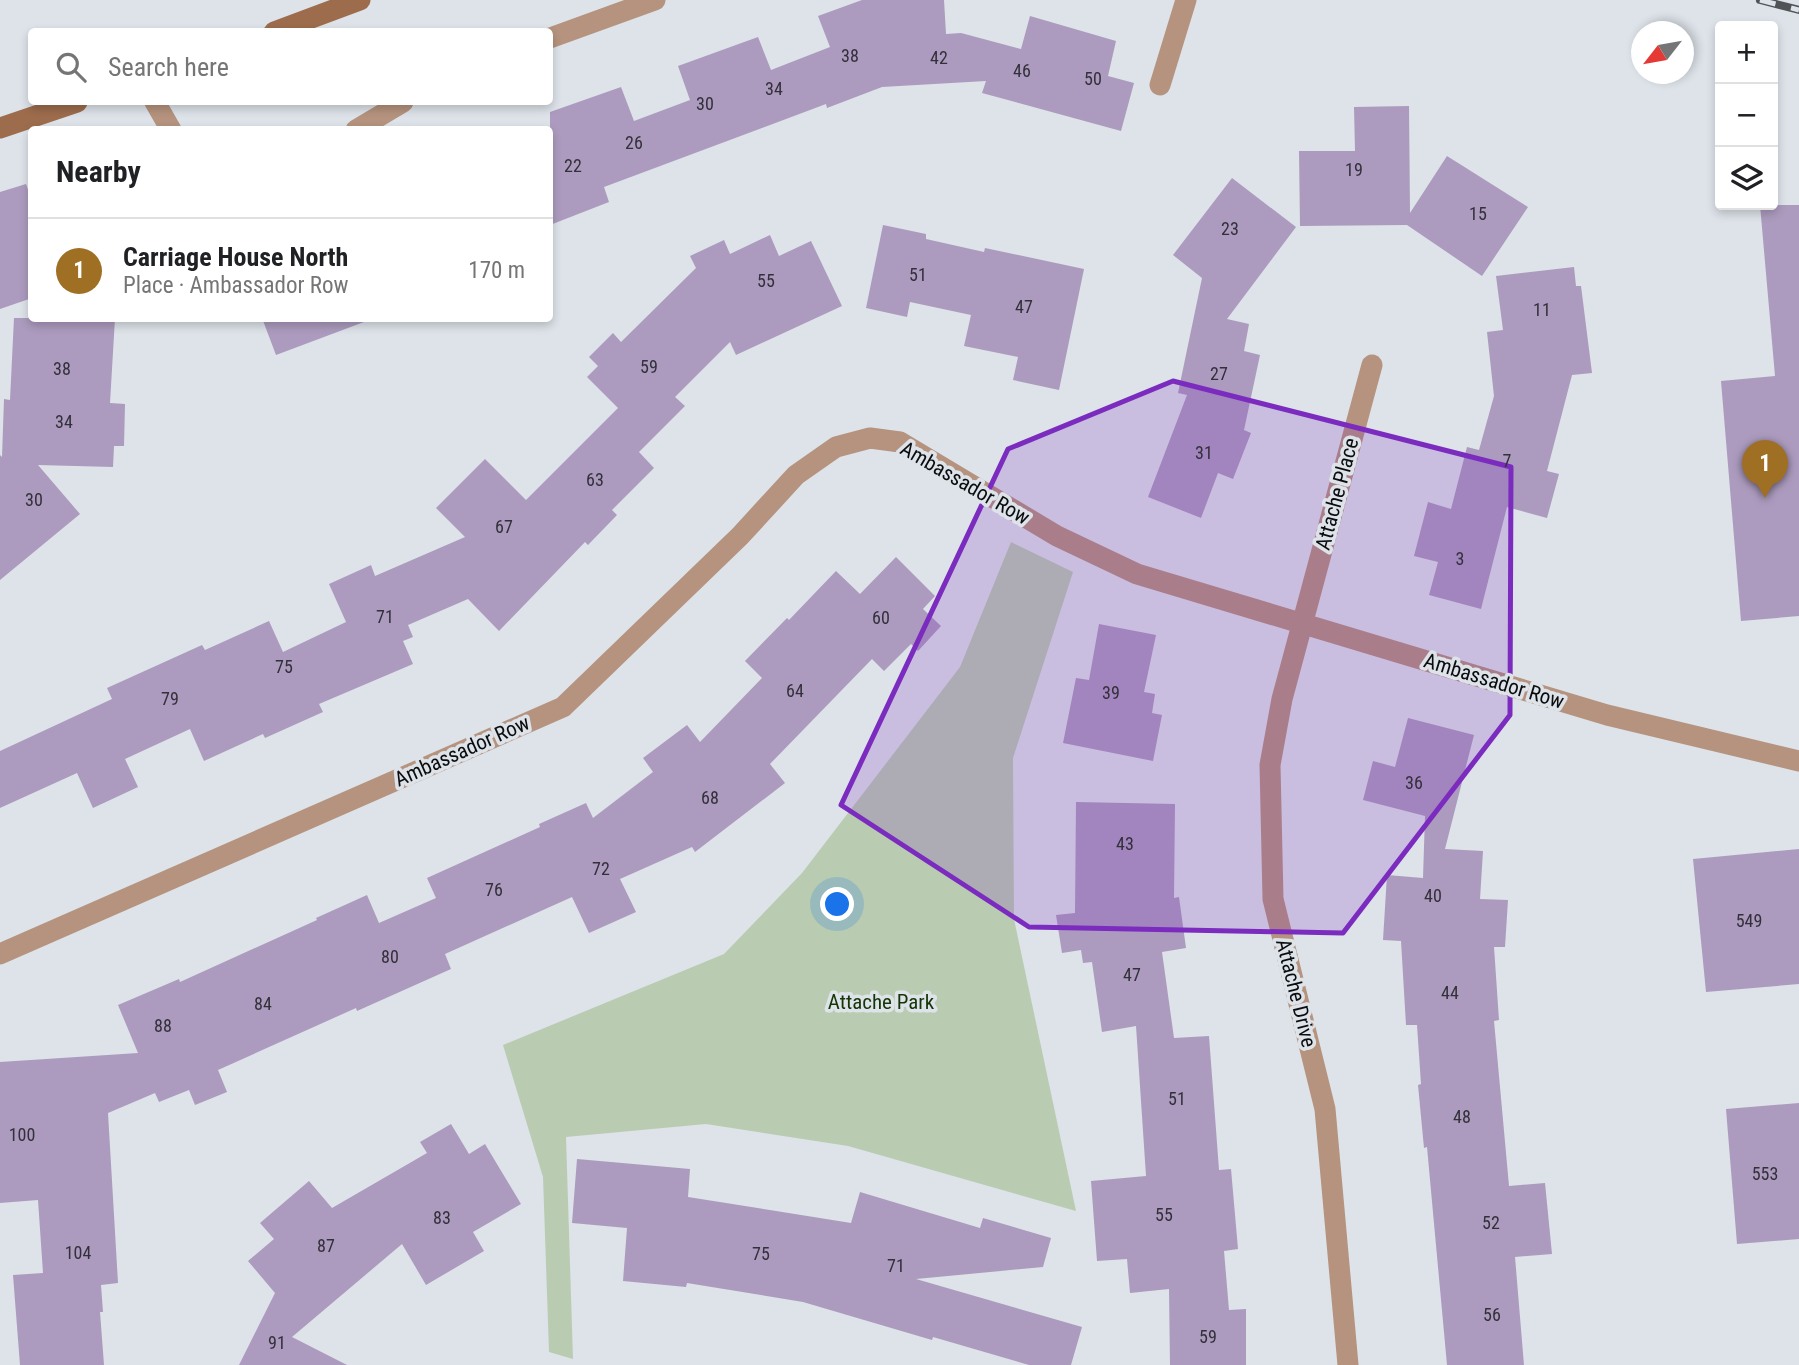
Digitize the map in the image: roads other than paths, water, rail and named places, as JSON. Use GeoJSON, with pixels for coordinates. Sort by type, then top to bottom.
{"type":"FeatureCollection","features":[{"type":"Feature","properties":{"kind":"street"},"geometry":{"type":"LineString","coordinates":[[285,28],[360,0]]}},
{"type":"Feature","properties":{"kind":"street"},"geometry":{"type":"LineString","coordinates":[[553,37],[655,0]]}},
{"type":"Feature","properties":{"kind":"street"},"geometry":{"type":"LineString","coordinates":[[1160,85],[1186,0]]}},
{"type":"Feature","properties":{"kind":"street"},"geometry":{"type":"LineString","coordinates":[[0,128],[68,105]]}},
{"type":"Feature","properties":{"kind":"street"},"geometry":{"type":"LineString","coordinates":[[157,105],[168,126]]}},
{"type":"Feature","properties":{"kind":"street"},"geometry":{"type":"LineString","coordinates":[[363,126],[398,105]]}},
{"type":"Feature","properties":{"kind":"street","name":"Attache Place"},"geometry":{"type":"LineString","coordinates":[[1303,623],[1372,365]]}},
{"type":"Feature","properties":{"kind":"street","name":"Ambassador Row"},"geometry":{"type":"LineString","coordinates":[[0,954],[563,707],[740,536],[796,475],[836,447],[870,438],[900,442],[1057,536],[1137,574],[1607,715],[1799,761]]}},
{"type":"Feature","properties":{"kind":"street","name":"Attache Drive"},"geometry":{"type":"LineString","coordinates":[[1303,623],[1282,699],[1270,765],[1273,899],[1325,1109],[1348,1365]]}},
{"type":"Feature","properties":{"kind":"railway"},"geometry":{"type":"LineString","coordinates":[[1760,0],[1799,10]]}},
{"type":"Feature","properties":{"kind":"place","name":"Carriage House North"},"geometry":{"type":"Point","coordinates":[1765,498]}},
{"type":"Feature","properties":{"kind":"park label","name":"Attache Park"},"geometry":{"type":"Point","coordinates":[881,1002]}}]}
